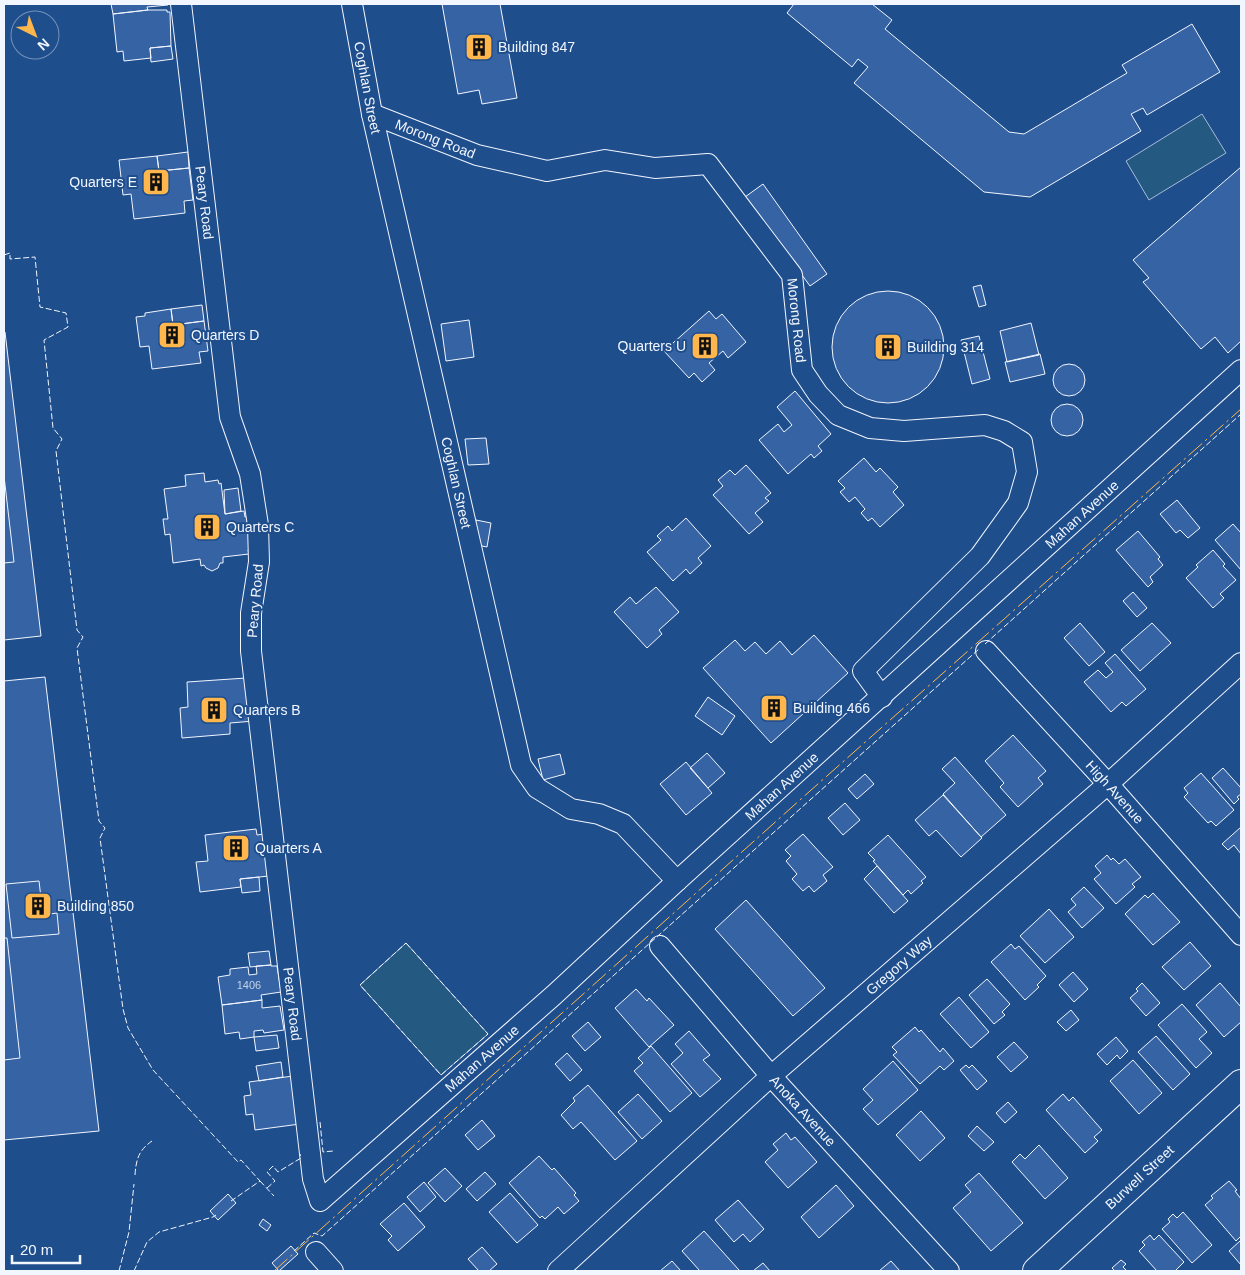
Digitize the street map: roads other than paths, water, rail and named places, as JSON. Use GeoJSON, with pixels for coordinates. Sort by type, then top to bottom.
{"type":"FeatureCollection","features":[{"type":"Feature","properties":{"kind":"highway","name":"Burwell Street"},"geometry":{"type":"LineString","coordinates":[[1037,1271],[1241,1084]]}},
{"type":"Feature","properties":{"kind":"street","name":"Peary Road"},"geometry":{"type":"LineString","coordinates":[[180,4],[230,417],[250,474],[258,524],[259,562],[251,613],[251,651],[313,1180],[320,1201]]}},
{"type":"Feature","properties":{"kind":"street","name":"Coghlan Street"},"geometry":{"type":"LineString","coordinates":[[352,4],[372,114],[521,765],[537,788],[571,809],[599,814],[623,824],[677,881]]}},
{"type":"Feature","properties":{"kind":"street","name":"Morong Road"},"geometry":{"type":"LineString","coordinates":[[372,114],[476,155],[547,171],[605,160],[655,168],[708,164],[792,274],[802,370],[818,394],[838,415],[870,428],[904,431],[986,425],[1004,430],[1022,442],[1027,472],[1018,503],[980,556],[862,671],[882,696]]}},
{"type":"Feature","properties":{"kind":"street","name":"Mahan Avenue"},"geometry":{"type":"LineString","coordinates":[[320,1201],[554,995],[677,881],[1241,370]]}},
{"type":"Feature","properties":{"kind":"street","name":"High Avenue"},"geometry":{"type":"LineString","coordinates":[[986,651],[1108,784],[1241,935]]}},
{"type":"Feature","properties":{"kind":"street","name":"Gregory Way"},"geometry":{"type":"LineString","coordinates":[[558,1271],[771,1076],[1108,784],[1241,663]]}},
{"type":"Feature","properties":{"kind":"street","name":"Anoka Avenue"},"geometry":{"type":"LineString","coordinates":[[660,946],[771,1076],[949,1271]]}},
{"type":"Feature","properties":{"kind":"street"},"geometry":{"type":"LineString","coordinates":[[316,1252],[333,1271]]}},
{"type":"Feature","properties":{"kind":"place","name":"Building 847"},"geometry":{"type":"Point","coordinates":[479,47]}},
{"type":"Feature","properties":{"kind":"place","name":"Quarters E"},"geometry":{"type":"Point","coordinates":[156,182]}},
{"type":"Feature","properties":{"kind":"place","name":"Quarters D"},"geometry":{"type":"Point","coordinates":[172,335]}},
{"type":"Feature","properties":{"kind":"place","name":"Quarters U"},"geometry":{"type":"Point","coordinates":[705,346]}},
{"type":"Feature","properties":{"kind":"place","name":"Building 314"},"geometry":{"type":"Point","coordinates":[888,347]}},
{"type":"Feature","properties":{"kind":"place","name":"Quarters C"},"geometry":{"type":"Point","coordinates":[207,527]}},
{"type":"Feature","properties":{"kind":"place","name":"Building 466"},"geometry":{"type":"Point","coordinates":[774,708]}},
{"type":"Feature","properties":{"kind":"place","name":"Quarters B"},"geometry":{"type":"Point","coordinates":[214,710]}},
{"type":"Feature","properties":{"kind":"place","name":"Quarters A"},"geometry":{"type":"Point","coordinates":[236,848]}},
{"type":"Feature","properties":{"kind":"place","name":"Building 850"},"geometry":{"type":"Point","coordinates":[38,906]}}]}
